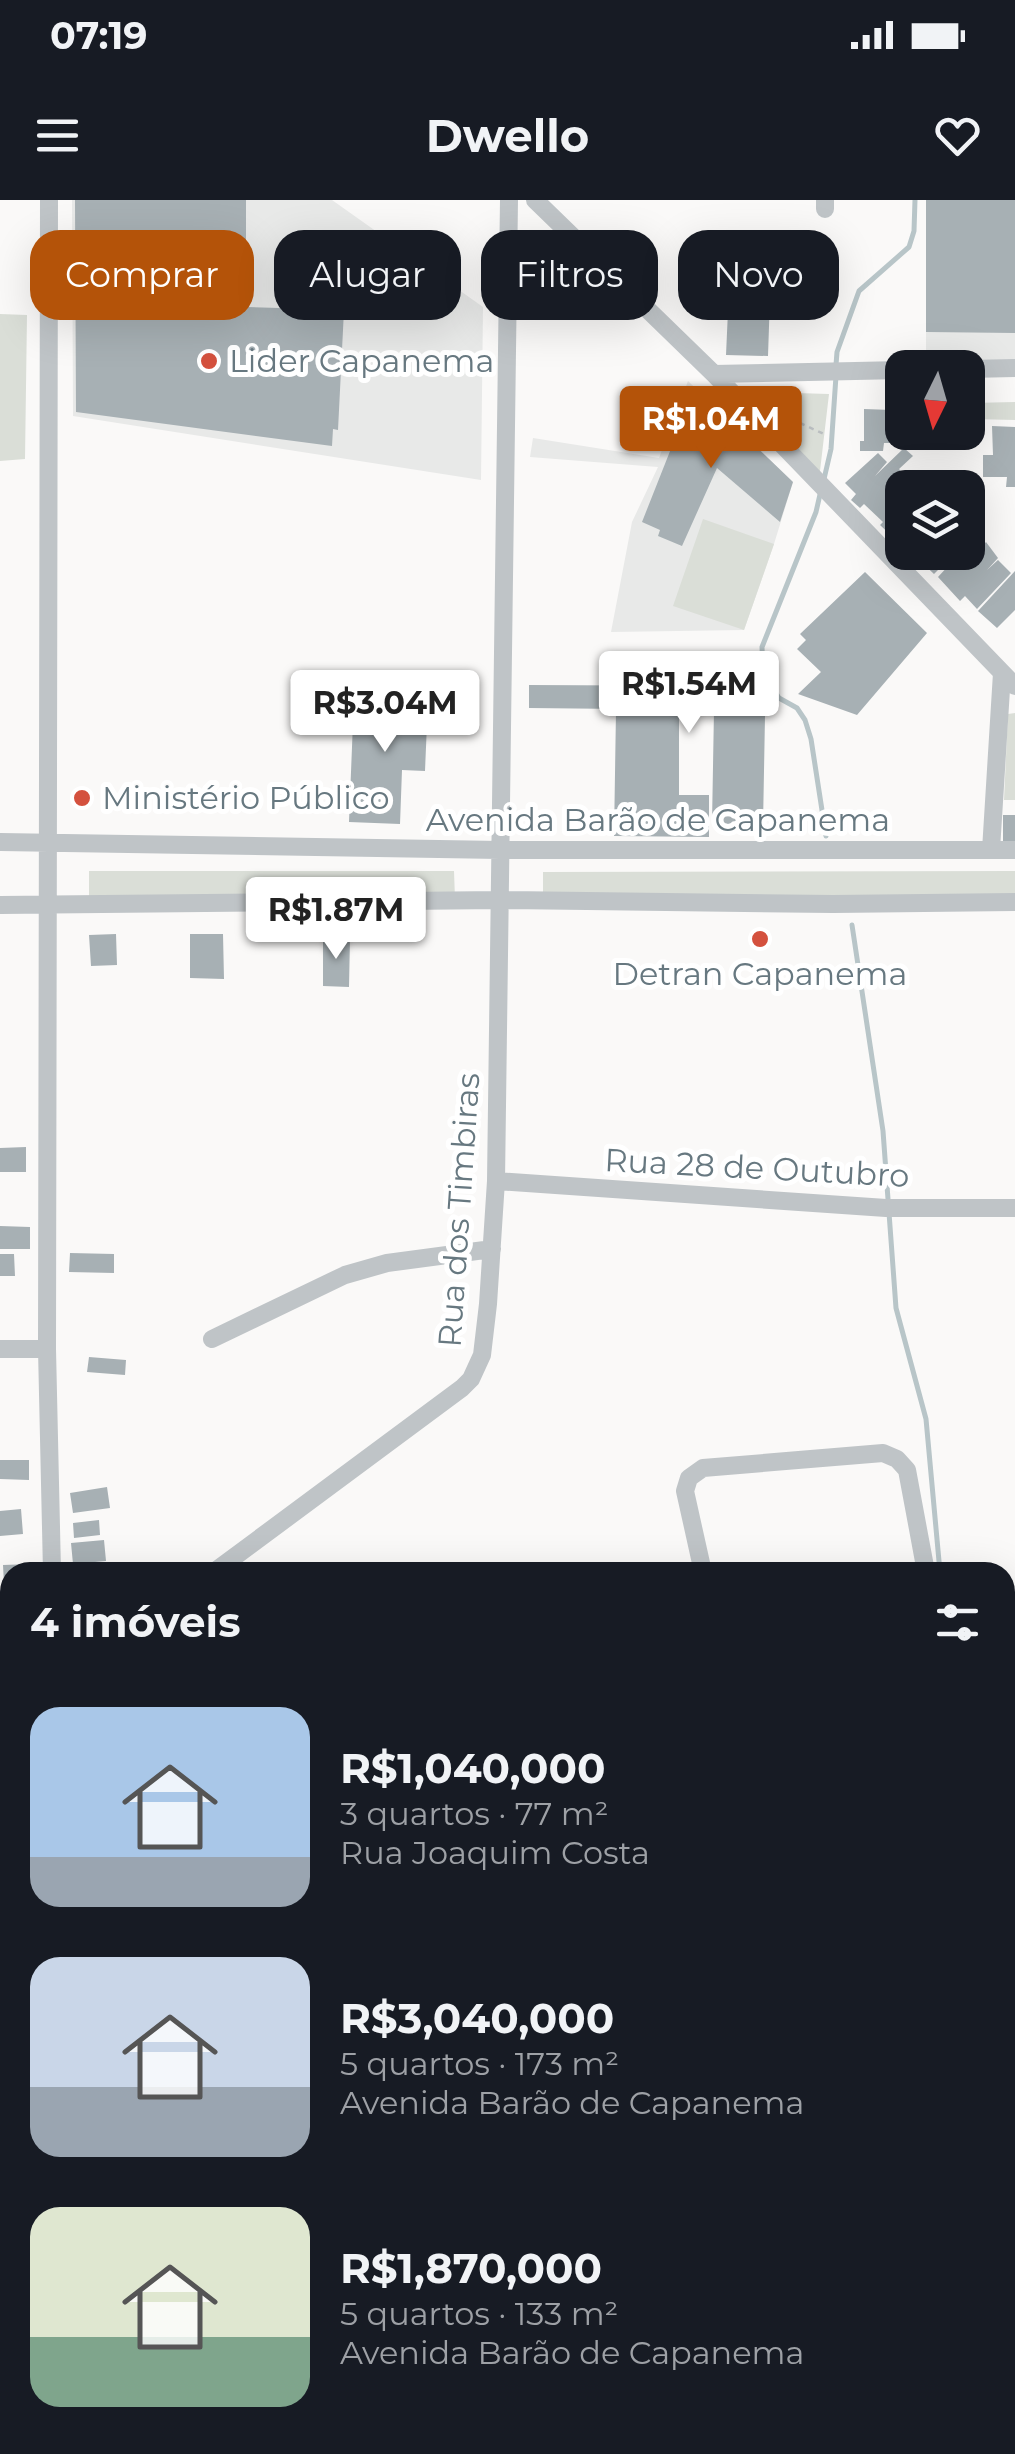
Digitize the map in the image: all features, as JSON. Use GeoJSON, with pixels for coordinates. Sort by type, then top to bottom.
{"type":"FeatureCollection","features":[{"type":"Feature","properties":{"kind":"street"},"geometry":{"type":"LineString","coordinates":[[50,200],[47,905],[52,1562]]}},
{"type":"Feature","properties":{"kind":"street","name":"Rua dos Timbiras"},"geometry":{"type":"LineString","coordinates":[[228,1562],[448,1399],[472,1379],[482,1355],[496,1181],[509,200]]}},
{"type":"Feature","properties":{"kind":"street"},"geometry":{"type":"LineString","coordinates":[[535,200],[714,374],[1009,679],[1006,790],[992,850]]}},
{"type":"Feature","properties":{"kind":"street"},"geometry":{"type":"LineString","coordinates":[[985,369],[1015,368]]}},
{"type":"Feature","properties":{"kind":"street"},"geometry":{"type":"LineString","coordinates":[[714,374],[885,370]]}},
{"type":"Feature","properties":{"kind":"street","name":"Avenida Barão de Capanema"},"geometry":{"type":"LineString","coordinates":[[0,842],[500,850],[1015,850]]}},
{"type":"Feature","properties":{"kind":"street"},"geometry":{"type":"LineString","coordinates":[[0,905],[500,900],[1015,902]]}},
{"type":"Feature","properties":{"kind":"street","name":"Rua 28 de Outubro"},"geometry":{"type":"LineString","coordinates":[[496,1181],[886,1208],[1015,1208]]}},
{"type":"Feature","properties":{"kind":"street"},"geometry":{"type":"LineString","coordinates":[[212,1338],[366,1268],[492,1249]]}},
{"type":"Feature","properties":{"kind":"street"},"geometry":{"type":"LineString","coordinates":[[0,1349],[48,1349]]}},
{"type":"Feature","properties":{"kind":"street"},"geometry":{"type":"LineString","coordinates":[[701,1562],[685,1491],[689,1478],[703,1468],[883,1453],[897,1458],[907,1470],[924,1562]]}},
{"type":"Feature","properties":{"kind":"path"},"geometry":{"type":"LineString","coordinates":[[793,411],[794,396]]}},
{"type":"Feature","properties":{"kind":"path"},"geometry":{"type":"LineString","coordinates":[[793,411],[786,415],[786,422],[826,435]]}},
{"type":"Feature","properties":{"kind":"path"},"geometry":{"type":"LineString","coordinates":[[793,411],[799,414],[798,423]]}},
{"type":"Feature","properties":{"kind":"shaded area"},"geometry":{"type":"Polygon","coordinates":[[[72,200],[332,200],[374,230],[274,230],[274,320],[461,320],[461,291],[481,306],[481,480],[73,416],[73,320],[254,320],[254,230],[72,230],[72,200]]]}},
{"type":"Feature","properties":{"kind":"shaded area"},"geometry":{"type":"Polygon","coordinates":[[[926,200],[1015,200],[1015,360],[985,360],[985,350],[926,350],[926,200]]]}},
{"type":"Feature","properties":{"kind":"shaded area"},"geometry":{"type":"Polygon","coordinates":[[[0,314],[27,315],[25,459],[0,461],[0,314]]]}},
{"type":"Feature","properties":{"kind":"shaded area"},"geometry":{"type":"Polygon","coordinates":[[[688,381],[793,482],[774,544],[744,630],[611,632],[632,522],[658,467],[530,457],[533,438],[659,458],[688,381]]]}},
{"type":"Feature","properties":{"kind":"shaded area"},"geometry":{"type":"Polygon","coordinates":[[[756,394],[829,394],[818,474],[754,406],[756,394]]]}},
{"type":"Feature","properties":{"kind":"shaded area"},"geometry":{"type":"Polygon","coordinates":[[[1015,402],[1015,420],[985,419],[985,403],[1015,402]]]}},
{"type":"Feature","properties":{"kind":"shaded area"},"geometry":{"type":"Polygon","coordinates":[[[703,519],[774,544],[744,630],[673,606],[703,519]]]}},
{"type":"Feature","properties":{"kind":"shaded area"},"geometry":{"type":"Polygon","coordinates":[[[1015,713],[1015,800],[1004,800],[1008,714],[1015,713]]]}},
{"type":"Feature","properties":{"kind":"shaded area"},"geometry":{"type":"Polygon","coordinates":[[[89,871],[454,871],[455,899],[89,899],[89,871]]]}},
{"type":"Feature","properties":{"kind":"shaded area"},"geometry":{"type":"Polygon","coordinates":[[[1015,871],[1015,897],[543,900],[543,872],[1015,871]]]}},
{"type":"Feature","properties":{"kind":"building","name":"Lider Capanema"},"geometry":{"type":"Polygon","coordinates":[[[75,200],[246,200],[246,230],[75,230],[75,200]]]}},
{"type":"Feature","properties":{"kind":"building"},"geometry":{"type":"Polygon","coordinates":[[[926,200],[1015,200],[1015,333],[926,332],[926,200]]]}},
{"type":"Feature","properties":{"kind":"building","name":"Lider Capanema"},"geometry":{"type":"Polygon","coordinates":[[[254,307],[274,308],[274,320],[344,320],[338,430],[333,429],[332,446],[76,412],[76,320],[254,320],[254,307]]]}},
{"type":"Feature","properties":{"kind":"building"},"geometry":{"type":"Polygon","coordinates":[[[728,320],[769,320],[768,356],[726,355],[728,320]]]}},
{"type":"Feature","properties":{"kind":"building"},"geometry":{"type":"Polygon","coordinates":[[[695,388],[793,482],[780,522],[717,468],[682,546],[658,536],[660,530],[642,522],[695,388]]]}},
{"type":"Feature","properties":{"kind":"building"},"geometry":{"type":"Polygon","coordinates":[[[864,409],[885,410],[883,451],[860,451],[860,441],[864,441],[864,409]]]}},
{"type":"Feature","properties":{"kind":"building"},"geometry":{"type":"Polygon","coordinates":[[[992,426],[1015,427],[1015,487],[1006,487],[1007,477],[985,477],[983,455],[993,455],[992,426]]]}},
{"type":"Feature","properties":{"kind":"building"},"geometry":{"type":"Polygon","coordinates":[[[902,450],[913,456],[900,470],[885,470],[885,530],[880,525],[883,522],[864,504],[860,508],[851,500],[856,494],[845,483],[878,453],[887,462],[875,476],[902,450]]]}},
{"type":"Feature","properties":{"kind":"building"},"geometry":{"type":"Polygon","coordinates":[[[985,543],[998,558],[987,570],[998,560],[1011,573],[977,609],[965,596],[960,601],[938,577],[944,570],[985,570],[985,543]]]}},
{"type":"Feature","properties":{"kind":"building"},"geometry":{"type":"Polygon","coordinates":[[[1015,571],[1015,610],[997,628],[978,611],[1015,571]]]}},
{"type":"Feature","properties":{"kind":"building"},"geometry":{"type":"Polygon","coordinates":[[[865,572],[927,633],[857,715],[798,694],[821,672],[797,649],[806,640],[800,634],[865,572]]]}},
{"type":"Feature","properties":{"kind":"building"},"geometry":{"type":"Polygon","coordinates":[[[529,685],[734,686],[734,716],[765,716],[763,826],[712,823],[714,710],[529,708],[529,685]]]}},
{"type":"Feature","properties":{"kind":"building"},"geometry":{"type":"Polygon","coordinates":[[[354,697],[428,700],[425,771],[402,770],[400,824],[349,822],[354,697]]]}},
{"type":"Feature","properties":{"kind":"building"},"geometry":{"type":"Polygon","coordinates":[[[616,711],[679,712],[679,795],[709,795],[709,837],[614,836],[616,711]]]}},
{"type":"Feature","properties":{"kind":"building"},"geometry":{"type":"Polygon","coordinates":[[[1003,815],[1015,815],[1015,842],[1003,842],[1003,815]]]}},
{"type":"Feature","properties":{"kind":"building"},"geometry":{"type":"Polygon","coordinates":[[[116,934],[117,965],[91,966],[89,935],[116,934]]]}},
{"type":"Feature","properties":{"kind":"building"},"geometry":{"type":"Polygon","coordinates":[[[190,934],[223,934],[224,979],[190,978],[190,934]]]}},
{"type":"Feature","properties":{"kind":"building"},"geometry":{"type":"Polygon","coordinates":[[[323,937],[350,938],[349,987],[323,986],[323,937]]]}},
{"type":"Feature","properties":{"kind":"building"},"geometry":{"type":"Polygon","coordinates":[[[26,1147],[26,1172],[0,1172],[0,1148],[26,1147]]]}},
{"type":"Feature","properties":{"kind":"building"},"geometry":{"type":"Polygon","coordinates":[[[0,1226],[30,1227],[30,1249],[0,1249],[0,1226]]]}},
{"type":"Feature","properties":{"kind":"building"},"geometry":{"type":"Polygon","coordinates":[[[70,1253],[114,1254],[114,1273],[69,1272],[70,1253]]]}},
{"type":"Feature","properties":{"kind":"building"},"geometry":{"type":"Polygon","coordinates":[[[0,1254],[14,1254],[15,1276],[0,1276],[0,1254]]]}},
{"type":"Feature","properties":{"kind":"building"},"geometry":{"type":"Polygon","coordinates":[[[89,1357],[126,1360],[125,1375],[87,1372],[89,1357]]]}},
{"type":"Feature","properties":{"kind":"building"},"geometry":{"type":"Polygon","coordinates":[[[0,1460],[29,1460],[29,1480],[0,1479],[0,1460]]]}},
{"type":"Feature","properties":{"kind":"building"},"geometry":{"type":"Polygon","coordinates":[[[107,1487],[110,1508],[73,1513],[70,1493],[107,1487]]]}},
{"type":"Feature","properties":{"kind":"building"},"geometry":{"type":"Polygon","coordinates":[[[21,1509],[23,1534],[0,1536],[0,1511],[21,1509]]]}},
{"type":"Feature","properties":{"kind":"building"},"geometry":{"type":"Polygon","coordinates":[[[99,1520],[100,1535],[74,1538],[73,1523],[99,1520]]]}},
{"type":"Feature","properties":{"kind":"building"},"geometry":{"type":"Polygon","coordinates":[[[104,1540],[106,1561],[73,1562],[71,1543],[104,1540]]]}},
{"type":"Feature","properties":{"kind":"waterway"},"geometry":{"type":"LineString","coordinates":[[836,365],[859,291],[909,247],[915,200]]}},
{"type":"Feature","properties":{"kind":"waterway"},"geometry":{"type":"LineString","coordinates":[[824,479],[831,449],[836,376]]}},
{"type":"Feature","properties":{"kind":"waterway"},"geometry":{"type":"LineString","coordinates":[[821,490],[816,512],[762,647],[763,673],[779,698],[797,708],[805,720],[826,836]]}},
{"type":"Feature","properties":{"kind":"waterway"},"geometry":{"type":"LineString","coordinates":[[852,925],[883,1131],[896,1308],[926,1419],[939,1562]]}},
{"type":"Feature","properties":{"kind":"place","name":"Lider Capanema"},"geometry":{"type":"Point","coordinates":[209,361]}},
{"type":"Feature","properties":{"kind":"place","name":"Ministério Público"},"geometry":{"type":"Point","coordinates":[82,798]}},
{"type":"Feature","properties":{"kind":"place","name":"Detran Capanema"},"geometry":{"type":"Point","coordinates":[760,939]}}]}
